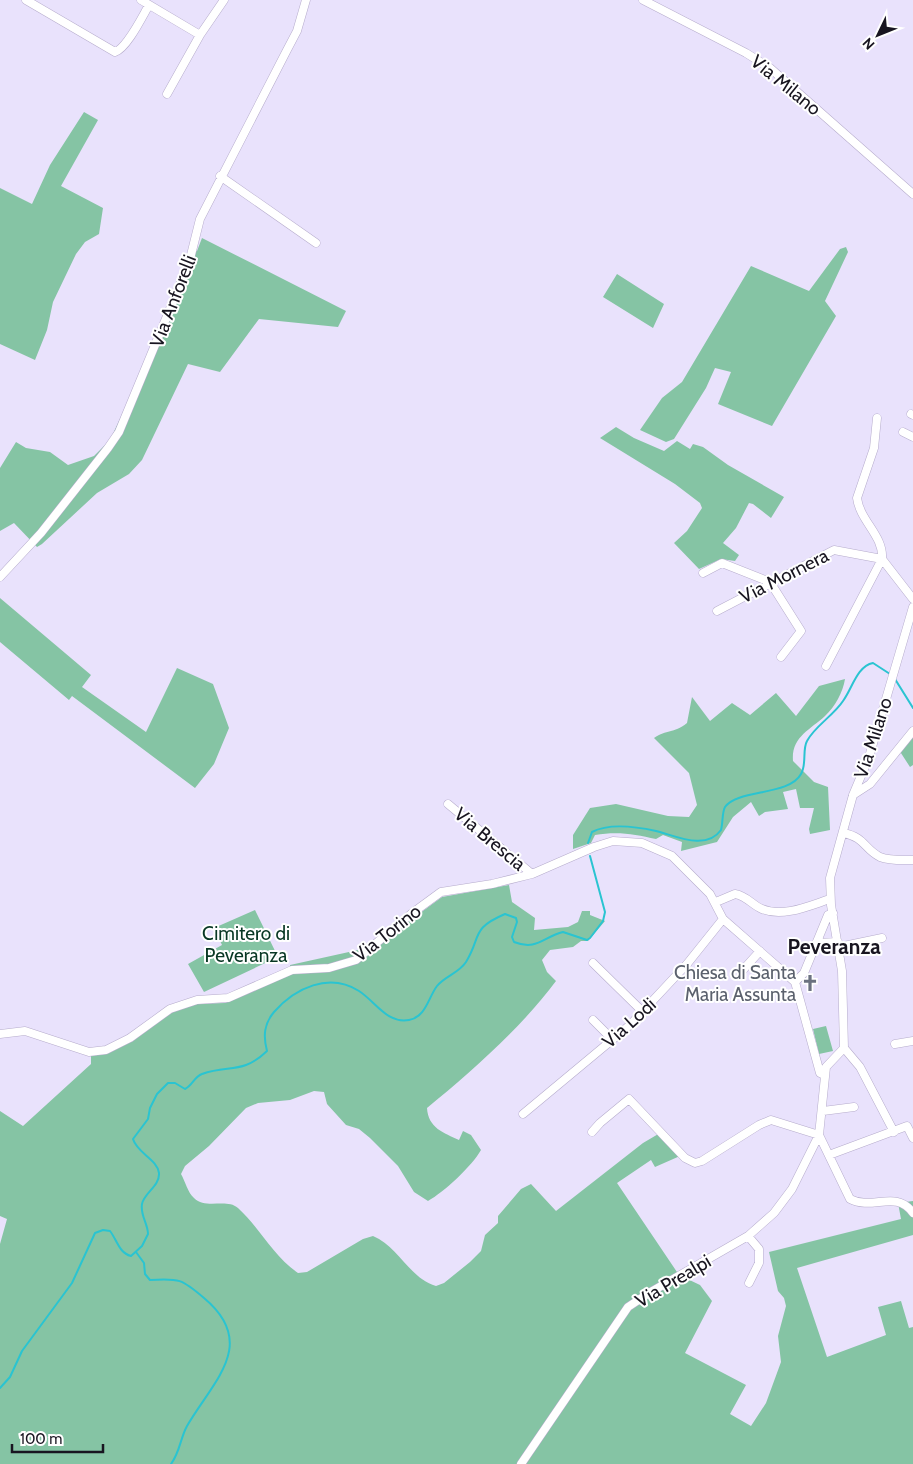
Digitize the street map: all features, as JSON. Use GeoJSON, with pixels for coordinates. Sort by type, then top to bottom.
{"type":"FeatureCollection","features":[{"type":"Feature","properties":{"kind":"street"},"geometry":{"type":"LineString","coordinates":[[26,0],[115,52],[120,50],[149,5]]}},
{"type":"Feature","properties":{"kind":"street"},"geometry":{"type":"LineString","coordinates":[[142,0],[200,35]]}},
{"type":"Feature","properties":{"kind":"street"},"geometry":{"type":"LineString","coordinates":[[167,94],[200,35],[224,0]]}},
{"type":"Feature","properties":{"kind":"street","name":"Via Anforelli"},"geometry":{"type":"LineString","coordinates":[[0,577],[41,534],[119,432],[163,331],[189,263],[200,219],[220,176],[297,31],[306,0]]}},
{"type":"Feature","properties":{"kind":"street","name":"Via Milano"},"geometry":{"type":"LineString","coordinates":[[643,0],[746,53],[770,68],[913,194]]}},
{"type":"Feature","properties":{"kind":"street"},"geometry":{"type":"LineString","coordinates":[[220,176],[316,243]]}},
{"type":"Feature","properties":{"kind":"street"},"geometry":{"type":"LineString","coordinates":[[826,666],[882,559],[883,548],[858,506],[857,498],[874,448],[877,418]]}},
{"type":"Feature","properties":{"kind":"street"},"geometry":{"type":"LineString","coordinates":[[903,432],[913,437]]}},
{"type":"Feature","properties":{"kind":"street","name":"Via Mornera"},"geometry":{"type":"LineString","coordinates":[[717,611],[834,550],[882,559]]}},
{"type":"Feature","properties":{"kind":"street"},"geometry":{"type":"LineString","coordinates":[[882,559],[913,599]]}},
{"type":"Feature","properties":{"kind":"street"},"geometry":{"type":"LineString","coordinates":[[703,573],[722,563],[770,582],[801,631],[781,657]]}},
{"type":"Feature","properties":{"kind":"street","name":"Via Milano"},"geometry":{"type":"LineString","coordinates":[[844,1048],[842,972],[830,899],[832,869],[853,795],[868,757],[913,607]]}},
{"type":"Feature","properties":{"kind":"street"},"geometry":{"type":"LineString","coordinates":[[853,795],[870,784],[913,731]]}},
{"type":"Feature","properties":{"kind":"street","name":"Via Brescia"},"geometry":{"type":"LineString","coordinates":[[448,804],[532,874]]}},
{"type":"Feature","properties":{"kind":"street"},"geometry":{"type":"LineString","coordinates":[[843,833],[862,840],[879,856],[888,859],[913,860]]}},
{"type":"Feature","properties":{"kind":"street","name":"Via Torino"},"geometry":{"type":"LineString","coordinates":[[0,1034],[18,1031],[35,1033],[89,1052],[106,1050],[130,1038],[170,1008],[197,1000],[228,998],[292,970],[329,968],[356,960],[411,914],[441,892],[492,884],[532,874],[594,847],[614,841],[630,840],[652,846],[672,856],[716,902]]}},
{"type":"Feature","properties":{"kind":"street"},"geometry":{"type":"LineString","coordinates":[[830,899],[786,911],[765,911],[747,898],[735,894],[716,902],[723,919],[795,982],[820,1074],[824,1075],[826,1067],[844,1048],[860,1067],[894,1132]]}},
{"type":"Feature","properties":{"kind":"street"},"geometry":{"type":"LineString","coordinates":[[795,982],[804,973],[828,915],[833,914]]}},
{"type":"Feature","properties":{"kind":"street","name":"Via Lodi"},"geometry":{"type":"LineString","coordinates":[[523,1114],[643,1012],[687,964],[723,919]]}},
{"type":"Feature","properties":{"kind":"street"},"geometry":{"type":"LineString","coordinates":[[816,943],[839,945],[882,938]]}},
{"type":"Feature","properties":{"kind":"street"},"geometry":{"type":"LineString","coordinates":[[742,971],[760,952]]}},
{"type":"Feature","properties":{"kind":"street"},"geometry":{"type":"LineString","coordinates":[[593,962],[643,1012]]}},
{"type":"Feature","properties":{"kind":"street"},"geometry":{"type":"LineString","coordinates":[[593,1020],[612,1040]]}},
{"type":"Feature","properties":{"kind":"street"},"geometry":{"type":"LineString","coordinates":[[895,1044],[913,1041]]}},
{"type":"Feature","properties":{"kind":"street","name":"Via Prealpi"},"geometry":{"type":"LineString","coordinates":[[521,1464],[628,1307],[649,1292],[748,1236],[774,1213],[787,1196],[819,1135],[823,1111],[824,1075]]}},
{"type":"Feature","properties":{"kind":"street"},"geometry":{"type":"LineString","coordinates":[[592,1132],[629,1099],[685,1158],[695,1163],[702,1161],[759,1125],[771,1120],[819,1135],[850,1199],[858,1203],[870,1205],[897,1200],[908,1206],[913,1213]]}},
{"type":"Feature","properties":{"kind":"street"},"geometry":{"type":"LineString","coordinates":[[823,1111],[854,1106]]}},
{"type":"Feature","properties":{"kind":"street"},"geometry":{"type":"LineString","coordinates":[[829,1155],[907,1126],[913,1138]]}},
{"type":"Feature","properties":{"kind":"street"},"geometry":{"type":"LineString","coordinates":[[748,1236],[758,1249],[759,1263],[749,1283]]}},
{"type":"Feature","properties":{"kind":"green space"},"geometry":{"type":"Polygon","coordinates":[[[84,112],[98,120],[61,186],[103,208],[99,234],[85,242],[76,254],[53,302],[47,330],[35,360],[0,344],[0,188],[32,204],[50,165],[84,112]]]}},
{"type":"Feature","properties":{"kind":"green space"},"geometry":{"type":"Polygon","coordinates":[[[202,238],[346,311],[338,327],[259,319],[220,372],[188,364],[142,460],[129,474],[97,493],[37,547],[14,523],[0,531],[0,468],[16,442],[26,448],[50,452],[68,465],[94,456],[110,440],[136,385],[187,254],[197,251],[202,238]]]}},
{"type":"Feature","properties":{"kind":"green space"},"geometry":{"type":"Polygon","coordinates":[[[846,247],[848,252],[825,301],[836,316],[772,426],[718,404],[731,372],[715,368],[706,388],[674,439],[666,442],[640,430],[662,398],[682,382],[751,266],[809,291],[840,249],[846,247]]]}},
{"type":"Feature","properties":{"kind":"green space"},"geometry":{"type":"Polygon","coordinates":[[[617,274],[664,304],[653,328],[603,297],[617,274]]]}},
{"type":"Feature","properties":{"kind":"green space"},"geometry":{"type":"Polygon","coordinates":[[[616,427],[634,438],[664,451],[677,441],[690,449],[693,444],[703,447],[728,465],[784,497],[771,518],[749,503],[736,528],[723,543],[739,555],[735,561],[721,559],[699,569],[674,543],[687,531],[702,508],[700,503],[675,484],[600,438],[616,427]]]}},
{"type":"Feature","properties":{"kind":"green space"},"geometry":{"type":"Polygon","coordinates":[[[0,598],[91,675],[82,687],[146,732],[177,668],[213,684],[229,728],[214,764],[195,788],[72,696],[69,700],[0,642],[0,598]]]}},
{"type":"Feature","properties":{"kind":"green space"},"geometry":{"type":"Polygon","coordinates":[[[845,679],[835,704],[825,716],[798,740],[793,753],[793,761],[814,782],[828,787],[830,830],[810,834],[809,829],[814,808],[800,808],[796,789],[783,792],[788,809],[765,812],[759,816],[751,802],[733,817],[717,842],[681,851],[682,842],[663,835],[656,839],[633,834],[611,833],[595,835],[591,843],[573,849],[573,835],[590,808],[616,804],[668,816],[689,817],[697,805],[689,773],[654,738],[663,733],[678,729],[687,723],[692,697],[710,721],[732,703],[750,715],[776,693],[796,716],[819,686],[845,679]]]}},
{"type":"Feature","properties":{"kind":"green space"},"geometry":{"type":"Polygon","coordinates":[[[913,734],[913,765],[910,767],[899,750],[913,734]]]}},
{"type":"Feature","properties":{"kind":"green space"},"geometry":{"type":"Polygon","coordinates":[[[509,885],[512,902],[535,918],[534,930],[568,927],[578,922],[582,911],[590,911],[590,915],[605,921],[588,941],[581,941],[573,947],[550,950],[542,960],[547,972],[556,981],[512,1032],[427,1108],[430,1120],[438,1129],[459,1140],[463,1131],[471,1135],[481,1150],[457,1178],[428,1201],[414,1192],[398,1166],[370,1138],[359,1129],[346,1125],[327,1104],[324,1092],[314,1091],[290,1100],[258,1103],[246,1108],[209,1146],[185,1166],[181,1174],[190,1193],[194,1198],[204,1203],[228,1204],[238,1208],[281,1258],[298,1273],[307,1272],[363,1239],[373,1236],[390,1247],[418,1276],[436,1286],[444,1283],[481,1251],[485,1235],[498,1223],[498,1216],[521,1189],[531,1184],[556,1211],[643,1143],[660,1133],[680,1156],[655,1167],[651,1160],[617,1183],[679,1275],[700,1285],[712,1301],[685,1353],[746,1385],[730,1414],[751,1426],[766,1403],[781,1362],[778,1336],[786,1306],[784,1298],[778,1291],[769,1252],[901,1219],[898,1203],[913,1201],[913,1235],[797,1268],[827,1357],[886,1335],[878,1307],[901,1301],[909,1328],[913,1327],[913,1464],[0,1464],[0,1244],[7,1219],[0,1216],[0,1111],[23,1126],[91,1064],[91,1055],[170,1012],[194,1004],[225,1003],[291,974],[290,965],[358,950],[363,955],[442,897],[509,885]]]}},
{"type":"Feature","properties":{"kind":"green space","name":"Cimitero di Peveranza"},"geometry":{"type":"Polygon","coordinates":[[[255,910],[278,957],[204,992],[188,964],[222,945],[214,928],[255,910]]]}},
{"type":"Feature","properties":{"kind":"green space"},"geometry":{"type":"Polygon","coordinates":[[[826,1026],[833,1051],[819,1054],[813,1029],[826,1026]]]}},
{"type":"Feature","properties":{"kind":"waterway"},"geometry":{"type":"LineString","coordinates":[[588,843],[592,832],[607,827],[632,827],[699,841],[715,836],[721,830],[725,807],[732,801],[786,786],[795,781],[803,770],[805,749],[810,736],[839,706],[859,673],[867,665],[873,663],[890,674]]}},
{"type":"Feature","properties":{"kind":"waterway"},"geometry":{"type":"LineString","coordinates":[[895,679],[913,708]]}},
{"type":"Feature","properties":{"kind":"waterway"},"geometry":{"type":"LineString","coordinates":[[0,1388],[10,1377],[22,1351],[72,1283],[95,1233],[103,1230],[110,1231],[121,1249],[131,1256],[142,1246],[148,1234],[142,1212],[142,1204],[143,1200],[155,1186],[159,1173],[155,1164],[138,1148],[133,1139],[148,1119],[150,1108],[157,1094],[168,1083],[175,1083],[185,1089],[202,1074],[243,1066],[258,1058],[267,1051],[265,1030],[274,1012],[292,996],[313,985],[324,983],[348,985],[359,991],[394,1019],[409,1020],[415,1018],[423,1011],[437,986],[460,969],[466,962],[481,929],[486,924],[505,914],[516,918],[517,922],[512,937],[514,942],[534,944],[563,932],[587,940],[603,921],[605,912],[590,856]]}},
{"type":"Feature","properties":{"kind":"waterway"},"geometry":{"type":"LineString","coordinates":[[136,1252],[144,1263],[145,1274],[150,1280],[168,1279],[185,1283],[204,1298],[220,1315],[228,1331],[230,1347],[226,1362],[187,1426],[171,1464]]}},
{"type":"Feature","properties":{"kind":"place","name":"Chiesa di Santa Maria Assunta"},"geometry":{"type":"Point","coordinates":[810,983]}},
{"type":"Feature","properties":{"kind":"district","name":"Peveranza"},"geometry":{"type":"Point","coordinates":[834,946]}}]}
